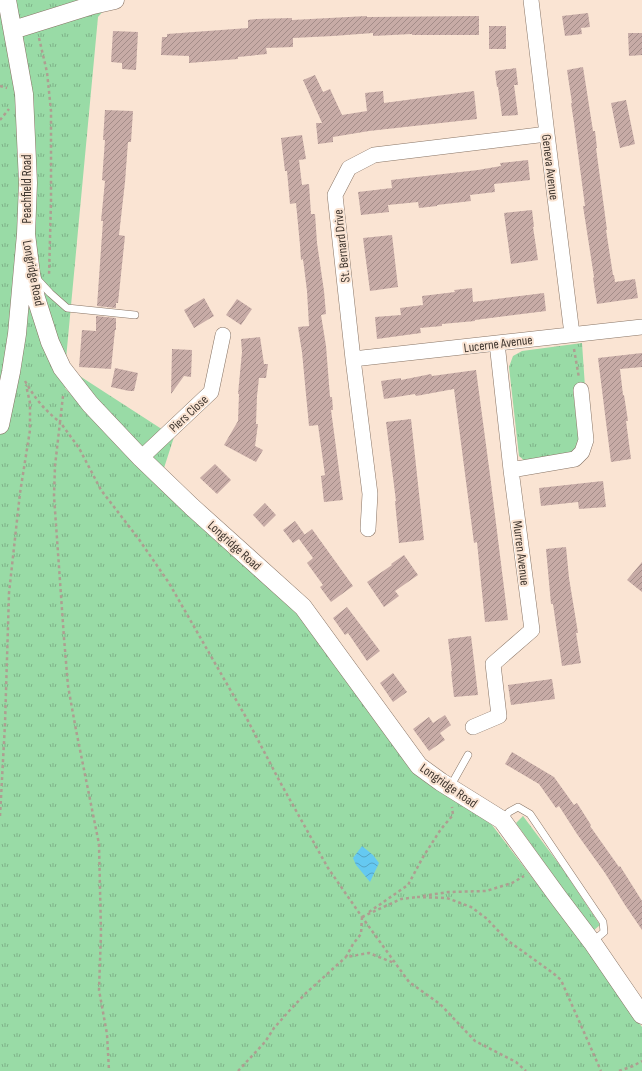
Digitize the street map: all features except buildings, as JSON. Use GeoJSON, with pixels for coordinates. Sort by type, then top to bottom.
{"type":"FeatureCollection","features":[{"type":"Feature","properties":{"kind":"street","name":"Peachfield Road"},"geometry":{"type":"LineString","coordinates":[[0,425],[17,334],[26,234],[28,183],[24,94],[7,0]]}},
{"type":"Feature","properties":{"kind":"street"},"geometry":{"type":"LineString","coordinates":[[13,30],[114,0]]}},
{"type":"Feature","properties":{"kind":"street","name":"Geneva Avenue"},"geometry":{"type":"LineString","coordinates":[[531,0],[572,334]]}},
{"type":"Feature","properties":{"kind":"street","name":"St. Bernard Drive"},"geometry":{"type":"LineString","coordinates":[[368,529],[370,494],[335,195],[348,168],[374,155],[547,134]]}},
{"type":"Feature","properties":{"kind":"street","name":"Longridge Road"},"geometry":{"type":"LineString","coordinates":[[26,234],[31,274],[36,298],[50,342],[62,368],[90,404],[141,458],[192,507],[303,607],[419,766],[441,782],[451,794],[502,820],[592,942],[642,1015]]}},
{"type":"Feature","properties":{"kind":"street","name":"Lucerne Avenue"},"geometry":{"type":"LineString","coordinates":[[353,359],[497,344],[642,326]]}},
{"type":"Feature","properties":{"kind":"street","name":"Piers Close"},"geometry":{"type":"LineString","coordinates":[[141,458],[211,392],[223,335]]}},
{"type":"Feature","properties":{"kind":"street","name":"Murren Avenue"},"geometry":{"type":"LineString","coordinates":[[473,727],[499,716],[493,664],[532,630],[511,470],[497,344]]}},
{"type":"Feature","properties":{"kind":"street"},"geometry":{"type":"LineString","coordinates":[[511,470],[574,459],[582,452],[586,440],[581,390]]}},
{"type":"Feature","properties":{"kind":"lane"},"geometry":{"type":"LineString","coordinates":[[31,274],[67,308],[135,315]]}},
{"type":"Feature","properties":{"kind":"lane"},"geometry":{"type":"LineString","coordinates":[[451,794],[468,755]]}},
{"type":"Feature","properties":{"kind":"lane"},"geometry":{"type":"LineString","coordinates":[[502,820],[509,812],[518,807],[530,814],[603,922],[604,932],[592,942]]}},
{"type":"Feature","properties":{"kind":"path"},"geometry":{"type":"LineString","coordinates":[[33,24],[39,37],[47,72],[51,111],[50,293]]}},
{"type":"Feature","properties":{"kind":"path"},"geometry":{"type":"LineString","coordinates":[[572,334],[581,390]]}},
{"type":"Feature","properties":{"kind":"path"},"geometry":{"type":"LineString","coordinates":[[66,373],[55,466],[54,496],[64,638],[70,694],[99,844],[101,933],[99,990],[107,1034],[109,1071]]}},
{"type":"Feature","properties":{"kind":"path"},"geometry":{"type":"LineString","coordinates":[[0,816],[9,593],[20,493],[30,430],[30,403],[24,378],[31,392],[50,414],[60,422],[79,448],[101,490],[138,538],[169,583],[247,719],[328,868],[409,982],[440,1004],[475,1041],[516,1062],[526,1071]]}},
{"type":"Feature","properties":{"kind":"path"},"geometry":{"type":"LineString","coordinates":[[362,917],[408,885],[440,829],[453,815],[451,794]]}},
{"type":"Feature","properties":{"kind":"path"},"geometry":{"type":"LineString","coordinates":[[362,917],[401,899],[448,892],[486,891],[512,883],[538,870]]}},
{"type":"Feature","properties":{"kind":"path"},"geometry":{"type":"LineString","coordinates":[[417,897],[446,898],[471,907],[486,918],[507,940],[561,980],[601,1071]]}},
{"type":"Feature","properties":{"kind":"path"},"geometry":{"type":"LineString","coordinates":[[238,1071],[265,1042],[274,1028],[290,1010],[346,957],[353,944],[361,934],[362,917]]}},
{"type":"Feature","properties":{"kind":"path"},"geometry":{"type":"LineString","coordinates":[[346,957],[369,953],[396,963]]}},
{"type":"Feature","properties":{"kind":"path"},"geometry":{"type":"LineString","coordinates":[[619,1071],[642,1061]]}},
{"type":"Feature","properties":{"kind":"green space"},"geometry":{"type":"Polygon","coordinates":[[[0,0],[113,0],[98,17],[66,359],[65,388],[128,457],[299,615],[451,796],[492,825],[586,948],[642,1027],[642,1071],[0,1071],[0,0]]]}},
{"type":"Feature","properties":{"kind":"green space"},"geometry":{"type":"Polygon","coordinates":[[[582,343],[585,387],[573,389],[579,442],[571,455],[526,462],[519,456],[509,367],[513,356],[522,351],[582,343]]]}},
{"type":"Feature","properties":{"kind":"green space"},"geometry":{"type":"Polygon","coordinates":[[[75,373],[174,437],[164,468],[113,420],[75,373]]]}},
{"type":"Feature","properties":{"kind":"green space"},"geometry":{"type":"Polygon","coordinates":[[[523,816],[562,868],[600,925],[593,931],[516,823],[523,816]]]}},
{"type":"Feature","properties":{"kind":"water"},"geometry":{"type":"Polygon","coordinates":[[[362,846],[373,855],[379,863],[370,882],[356,865],[353,858],[362,846]]]}}]}
